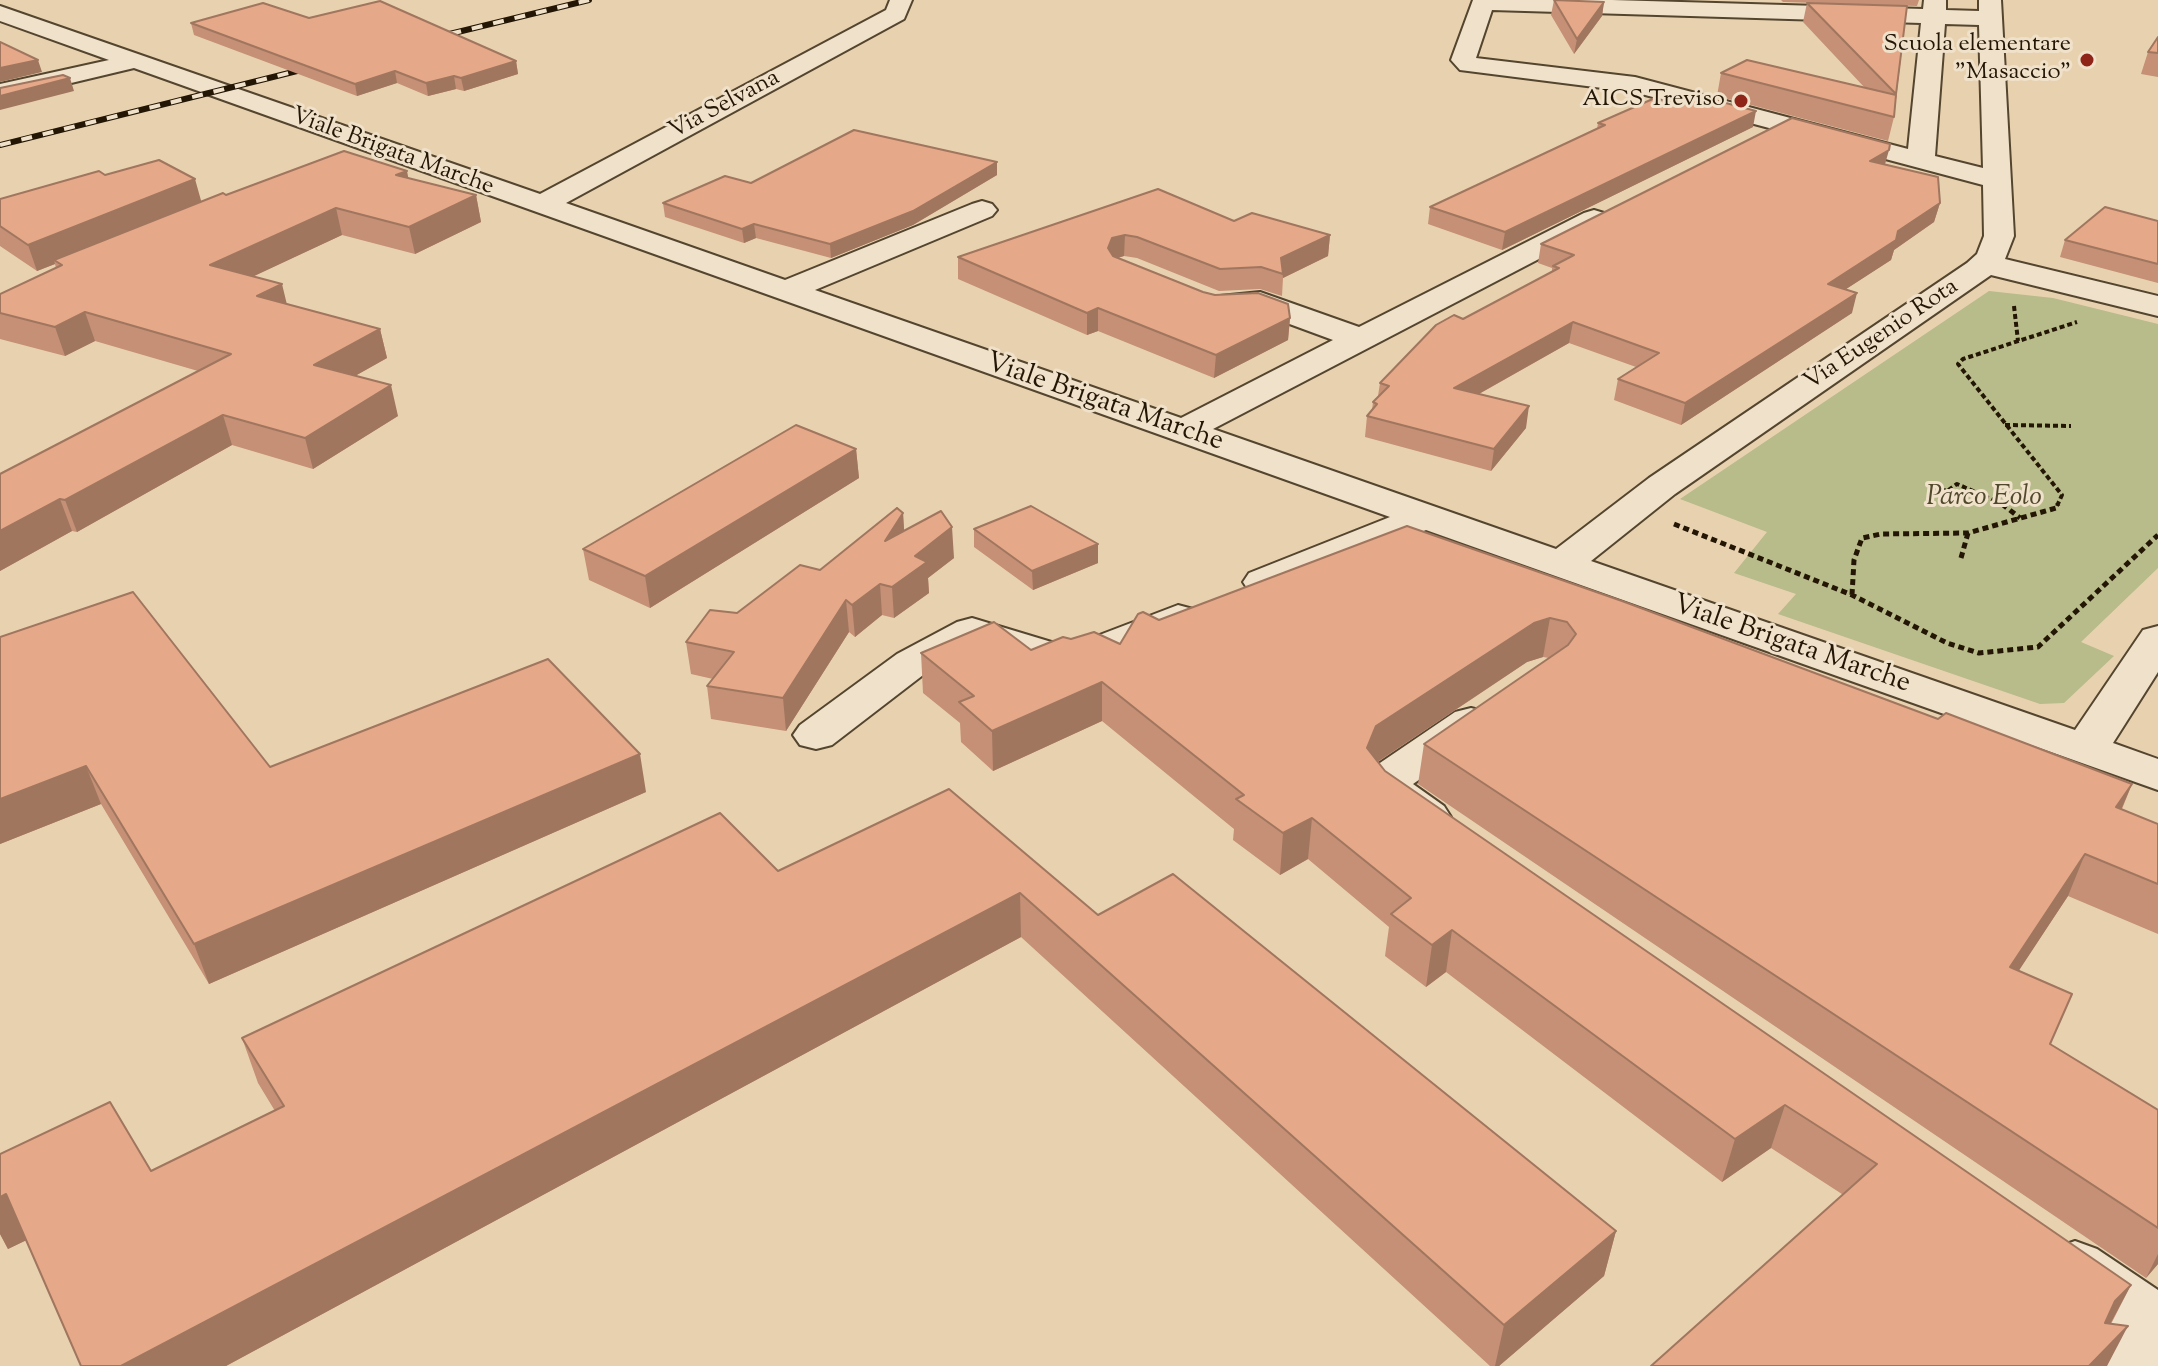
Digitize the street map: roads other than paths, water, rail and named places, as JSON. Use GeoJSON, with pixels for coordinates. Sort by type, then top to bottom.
{"type":"FeatureCollection","features":[{"type":"Feature","properties":{"kind":"street","name":"Via Selvana"},"geometry":{"type":"LineString","coordinates":[[541,205],[896,14],[901,0]]}},
{"type":"Feature","properties":{"kind":"street"},"geometry":{"type":"LineString","coordinates":[[1990,9],[1484,2],[1464,63],[1619,82],[1995,180]]}},
{"type":"Feature","properties":{"kind":"street"},"geometry":{"type":"LineString","coordinates":[[1921,160],[1934,8]]}},
{"type":"Feature","properties":{"kind":"street","name":"Via Eugenio Rota"},"geometry":{"type":"LineString","coordinates":[[1560,565],[1670,507],[1986,264],[1998,244],[1990,9]]}},
{"type":"Feature","properties":{"kind":"street","name":"Viale Brigata Marche"},"geometry":{"type":"LineString","coordinates":[[7,19],[134,61],[2158,775]]}},
{"type":"Feature","properties":{"kind":"street"},"geometry":{"type":"LineString","coordinates":[[0,92],[134,61]]}},
{"type":"Feature","properties":{"kind":"street"},"geometry":{"type":"LineString","coordinates":[[1744,145],[1786,124]]}},
{"type":"Feature","properties":{"kind":"street"},"geometry":{"type":"LineString","coordinates":[[342,160],[375,147]]}},
{"type":"Feature","properties":{"kind":"street"},"geometry":{"type":"LineString","coordinates":[[1182,431],[1358,338],[1617,208]]}},
{"type":"Feature","properties":{"kind":"street"},"geometry":{"type":"LineString","coordinates":[[785,291],[982,210]]}},
{"type":"Feature","properties":{"kind":"street"},"geometry":{"type":"LineString","coordinates":[[1986,264],[2158,306]]}},
{"type":"Feature","properties":{"kind":"street"},"geometry":{"type":"LineString","coordinates":[[1199,298],[1214,304],[1260,302],[1358,338]]}},
{"type":"Feature","properties":{"kind":"street"},"geometry":{"type":"LineString","coordinates":[[816,735],[912,663],[972,631],[1070,662],[1424,517]]}},
{"type":"Feature","properties":{"kind":"street"},"geometry":{"type":"LineString","coordinates":[[2085,750],[2158,639]]}},
{"type":"Feature","properties":{"kind":"street"},"geometry":{"type":"LineString","coordinates":[[1465,843],[1399,798],[1389,787],[1391,777],[1506,699]]}},
{"type":"Feature","properties":{"kind":"street"},"geometry":{"type":"LineString","coordinates":[[2040,1243],[2158,1324],[2119,1366]]}},
{"type":"Feature","properties":{"kind":"railway"},"geometry":{"type":"LineString","coordinates":[[429,39],[589,0]]}},
{"type":"Feature","properties":{"kind":"railway"},"geometry":{"type":"LineString","coordinates":[[0,145],[313,67]]}},
{"type":"Feature","properties":{"kind":"place","name":"Scuola elementare \"Masaccio\""},"geometry":{"type":"Point","coordinates":[2087,60]}},
{"type":"Feature","properties":{"kind":"place","name":"AICS Treviso"},"geometry":{"type":"Point","coordinates":[1741,101]}},
{"type":"Feature","properties":{"kind":"park label","name":"Parco Eolo"},"geometry":{"type":"Point","coordinates":[1984,499]}}]}
